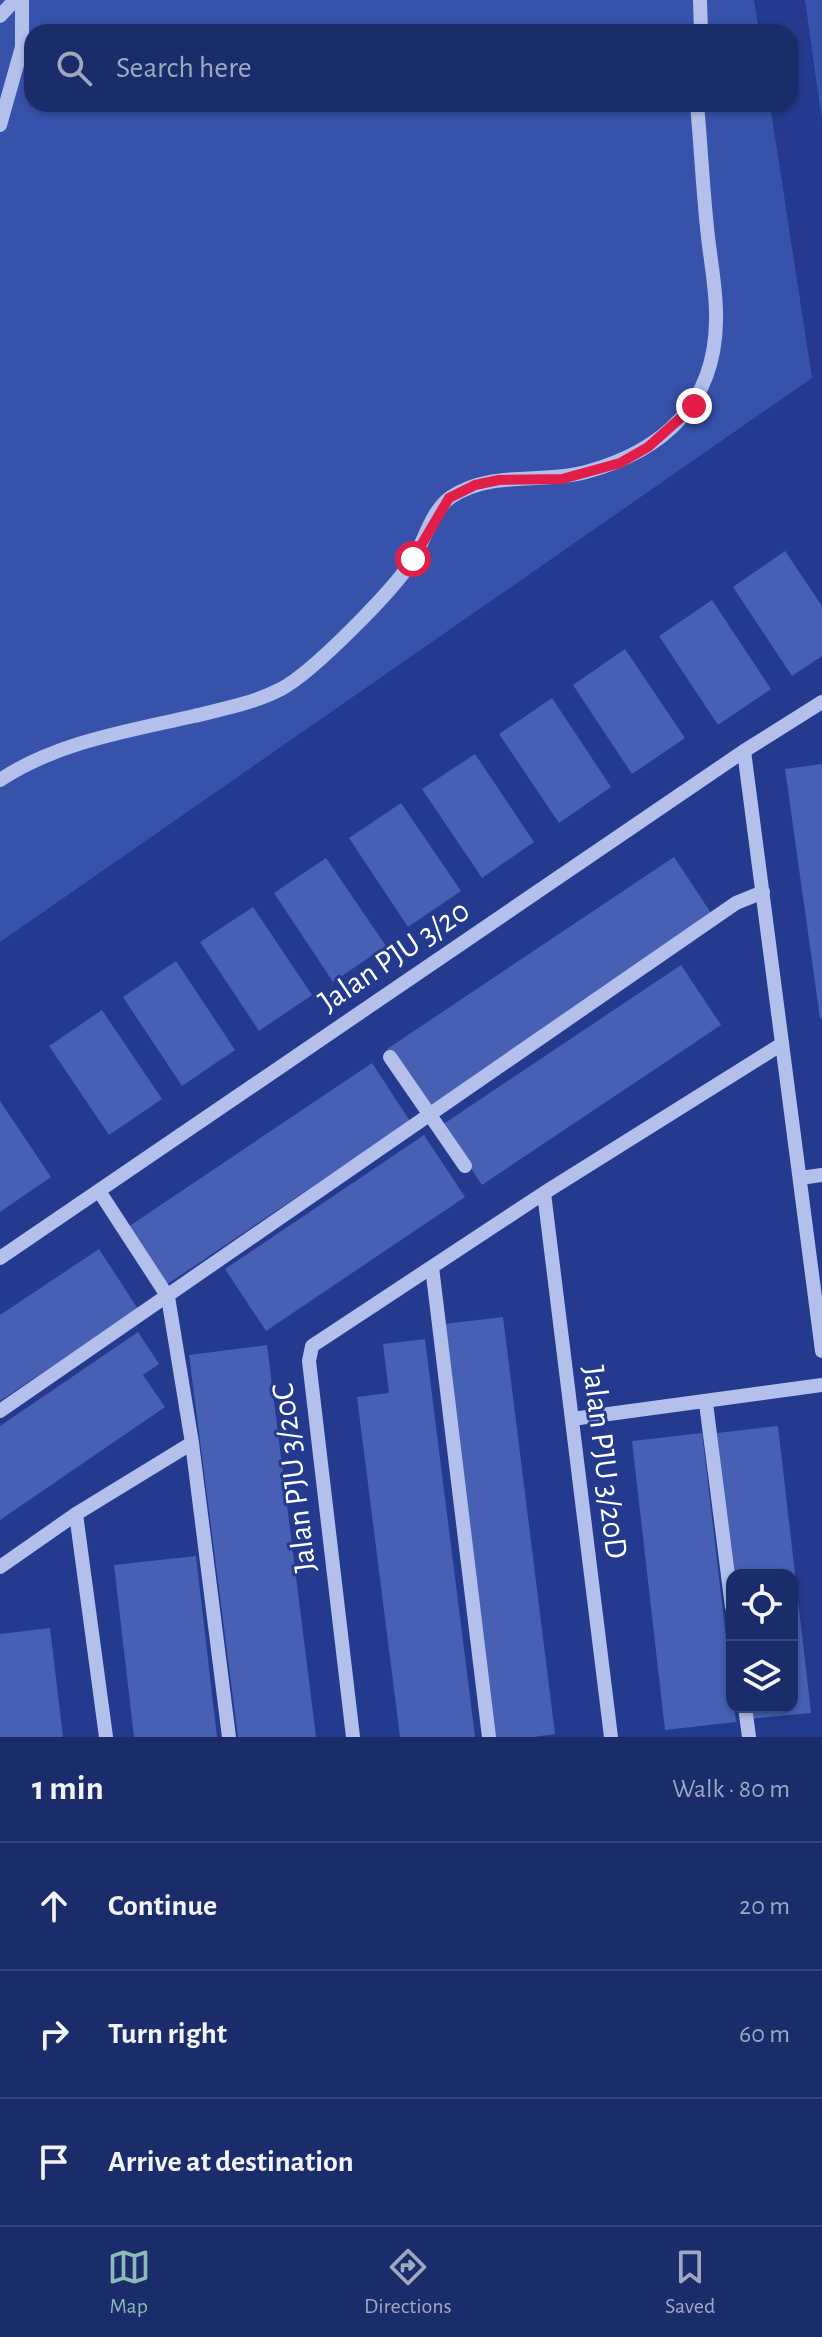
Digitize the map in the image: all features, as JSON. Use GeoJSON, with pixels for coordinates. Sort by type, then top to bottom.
{"type":"FeatureCollection","features":[{"type":"Feature","properties":{"kind":"street"},"geometry":{"type":"LineString","coordinates":[[0,16],[15,0]]}},
{"type":"Feature","properties":{"kind":"street"},"geometry":{"type":"LineString","coordinates":[[0,125],[22,47],[22,0]]}},
{"type":"Feature","properties":{"kind":"street"},"geometry":{"type":"LineString","coordinates":[[700,0],[701,24]]}},
{"type":"Feature","properties":{"kind":"street"},"geometry":{"type":"LineString","coordinates":[[0,780],[19,767],[73,745],[235,707],[282,689],[334,645],[391,587],[413,559],[449,498],[475,485],[499,480],[562,479],[620,463],[648,447],[694,406],[708,374],[716,321],[698,112]]}},
{"type":"Feature","properties":{"kind":"street","name":"Jalan PJU 3/20"},"geometry":{"type":"LineString","coordinates":[[0,1258],[744,751],[822,702]]}},
{"type":"Feature","properties":{"kind":"street"},"geometry":{"type":"LineString","coordinates":[[744,751],[800,1178],[815,1242],[822,1351]]}},
{"type":"Feature","properties":{"kind":"street"},"geometry":{"type":"LineString","coordinates":[[0,1411],[736,903],[763,892]]}},
{"type":"Feature","properties":{"kind":"street","name":"Jalan PJU 3/20C"},"geometry":{"type":"LineString","coordinates":[[353,1737],[309,1361],[312,1346],[544,1193],[782,1044]]}},
{"type":"Feature","properties":{"kind":"street"},"geometry":{"type":"LineString","coordinates":[[390,1057],[465,1166]]}},
{"type":"Feature","properties":{"kind":"street"},"geometry":{"type":"LineString","coordinates":[[800,1178],[822,1175]]}},
{"type":"Feature","properties":{"kind":"street"},"geometry":{"type":"LineString","coordinates":[[99,1191],[168,1297],[192,1443],[229,1737]]}},
{"type":"Feature","properties":{"kind":"street","name":"Jalan PJU 3/20D"},"geometry":{"type":"LineString","coordinates":[[544,1193],[611,1737]]}},
{"type":"Feature","properties":{"kind":"street"},"geometry":{"type":"LineString","coordinates":[[432,1267],[489,1737]]}},
{"type":"Feature","properties":{"kind":"street"},"geometry":{"type":"LineString","coordinates":[[572,1419],[822,1385]]}},
{"type":"Feature","properties":{"kind":"street"},"geometry":{"type":"LineString","coordinates":[[706,1403],[727,1569]]}},
{"type":"Feature","properties":{"kind":"street"},"geometry":{"type":"LineString","coordinates":[[0,1567],[76,1514],[192,1443]]}},
{"type":"Feature","properties":{"kind":"street"},"geometry":{"type":"LineString","coordinates":[[76,1514],[106,1737]]}},
{"type":"Feature","properties":{"kind":"street"},"geometry":{"type":"LineString","coordinates":[[746,1713],[749,1737]]}},
{"type":"Feature","properties":{"kind":"shaded area"},"geometry":{"type":"Polygon","coordinates":[[[0,0],[754,0],[758,24],[24,24],[24,112],[771,112],[812,378],[0,942],[0,0]]]}},
{"type":"Feature","properties":{"kind":"shaded area"},"geometry":{"type":"Polygon","coordinates":[[[805,0],[822,0],[822,121],[805,0]]]}},
{"type":"Feature","properties":{"kind":"building"},"geometry":{"type":"Polygon","coordinates":[[[785,551],[822,606],[822,656],[792,676],[733,587],[785,551]]]}},
{"type":"Feature","properties":{"kind":"building"},"geometry":{"type":"Polygon","coordinates":[[[712,600],[771,689],[718,725],[659,636],[712,600]]]}},
{"type":"Feature","properties":{"kind":"building"},"geometry":{"type":"Polygon","coordinates":[[[625,649],[685,738],[632,774],[573,685],[625,649]]]}},
{"type":"Feature","properties":{"kind":"building"},"geometry":{"type":"Polygon","coordinates":[[[552,698],[611,787],[559,823],[499,734],[552,698]]]}},
{"type":"Feature","properties":{"kind":"building"},"geometry":{"type":"Polygon","coordinates":[[[475,754],[534,842],[482,878],[422,789],[475,754]]]}},
{"type":"Feature","properties":{"kind":"building"},"geometry":{"type":"Polygon","coordinates":[[[822,764],[822,1018],[820,1018],[785,769],[822,764]]]}},
{"type":"Feature","properties":{"kind":"building"},"geometry":{"type":"Polygon","coordinates":[[[401,803],[461,891],[408,927],[349,838],[401,803]]]}},
{"type":"Feature","properties":{"kind":"building"},"geometry":{"type":"Polygon","coordinates":[[[674,857],[715,919],[428,1111],[387,1049],[674,857]]]}},
{"type":"Feature","properties":{"kind":"building"},"geometry":{"type":"Polygon","coordinates":[[[326,858],[386,946],[333,982],[274,893],[326,858]]]}},
{"type":"Feature","properties":{"kind":"building"},"geometry":{"type":"Polygon","coordinates":[[[253,907],[312,995],[259,1031],[200,942],[253,907]]]}},
{"type":"Feature","properties":{"kind":"building"},"geometry":{"type":"Polygon","coordinates":[[[176,961],[235,1050],[182,1086],[123,997],[176,961]]]}},
{"type":"Feature","properties":{"kind":"building"},"geometry":{"type":"Polygon","coordinates":[[[681,965],[721,1025],[482,1185],[442,1125],[681,965]]]}},
{"type":"Feature","properties":{"kind":"building"},"geometry":{"type":"Polygon","coordinates":[[[102,1010],[162,1099],[109,1135],[49,1046],[102,1010]]]}},
{"type":"Feature","properties":{"kind":"building"},"geometry":{"type":"Polygon","coordinates":[[[372,1063],[410,1121],[166,1285],[128,1227],[372,1063]]]}},
{"type":"Feature","properties":{"kind":"building"},"geometry":{"type":"Polygon","coordinates":[[[0,1101],[51,1177],[0,1212],[0,1101]]]}},
{"type":"Feature","properties":{"kind":"building"},"geometry":{"type":"Polygon","coordinates":[[[424,1135],[465,1197],[266,1331],[225,1269],[424,1135]]]}},
{"type":"Feature","properties":{"kind":"building"},"geometry":{"type":"Polygon","coordinates":[[[99,1249],[138,1309],[0,1401],[0,1315],[99,1249]]]}},
{"type":"Feature","properties":{"kind":"building"},"geometry":{"type":"Polygon","coordinates":[[[503,1317],[555,1734],[533,1737],[495,1737],[444,1324],[503,1317]]]}},
{"type":"Feature","properties":{"kind":"building"},"geometry":{"type":"Polygon","coordinates":[[[138,1332],[159,1364],[143,1375],[165,1407],[0,1520],[0,1426],[138,1332]]]}},
{"type":"Feature","properties":{"kind":"building"},"geometry":{"type":"Polygon","coordinates":[[[425,1339],[475,1737],[400,1737],[357,1397],[389,1393],[383,1344],[425,1339]]]}},
{"type":"Feature","properties":{"kind":"building"},"geometry":{"type":"Polygon","coordinates":[[[267,1345],[316,1737],[238,1737],[189,1355],[267,1345]]]}},
{"type":"Feature","properties":{"kind":"building"},"geometry":{"type":"Polygon","coordinates":[[[778,1426],[794,1569],[732,1569],[717,1433],[778,1426]]]}},
{"type":"Feature","properties":{"kind":"building"},"geometry":{"type":"Polygon","coordinates":[[[702,1433],[726,1637],[726,1713],[735,1713],[736,1722],[665,1730],[632,1441],[702,1433]]]}},
{"type":"Feature","properties":{"kind":"building"},"geometry":{"type":"Polygon","coordinates":[[[196,1556],[217,1737],[134,1737],[114,1565],[196,1556]]]}},
{"type":"Feature","properties":{"kind":"building"},"geometry":{"type":"Polygon","coordinates":[[[798,1600],[811,1713],[750,1719],[749,1713],[798,1713],[798,1600]]]}},
{"type":"Feature","properties":{"kind":"building"},"geometry":{"type":"Polygon","coordinates":[[[50,1628],[63,1737],[0,1737],[0,1634],[50,1628]]]}},
{"type":"Feature","properties":{"kind":"route"},"geometry":{"type":"LineString","coordinates":[[413,559],[432,521],[449,498],[475,485],[499,480],[562,479],[620,463],[648,447],[694,406]]}}]}
